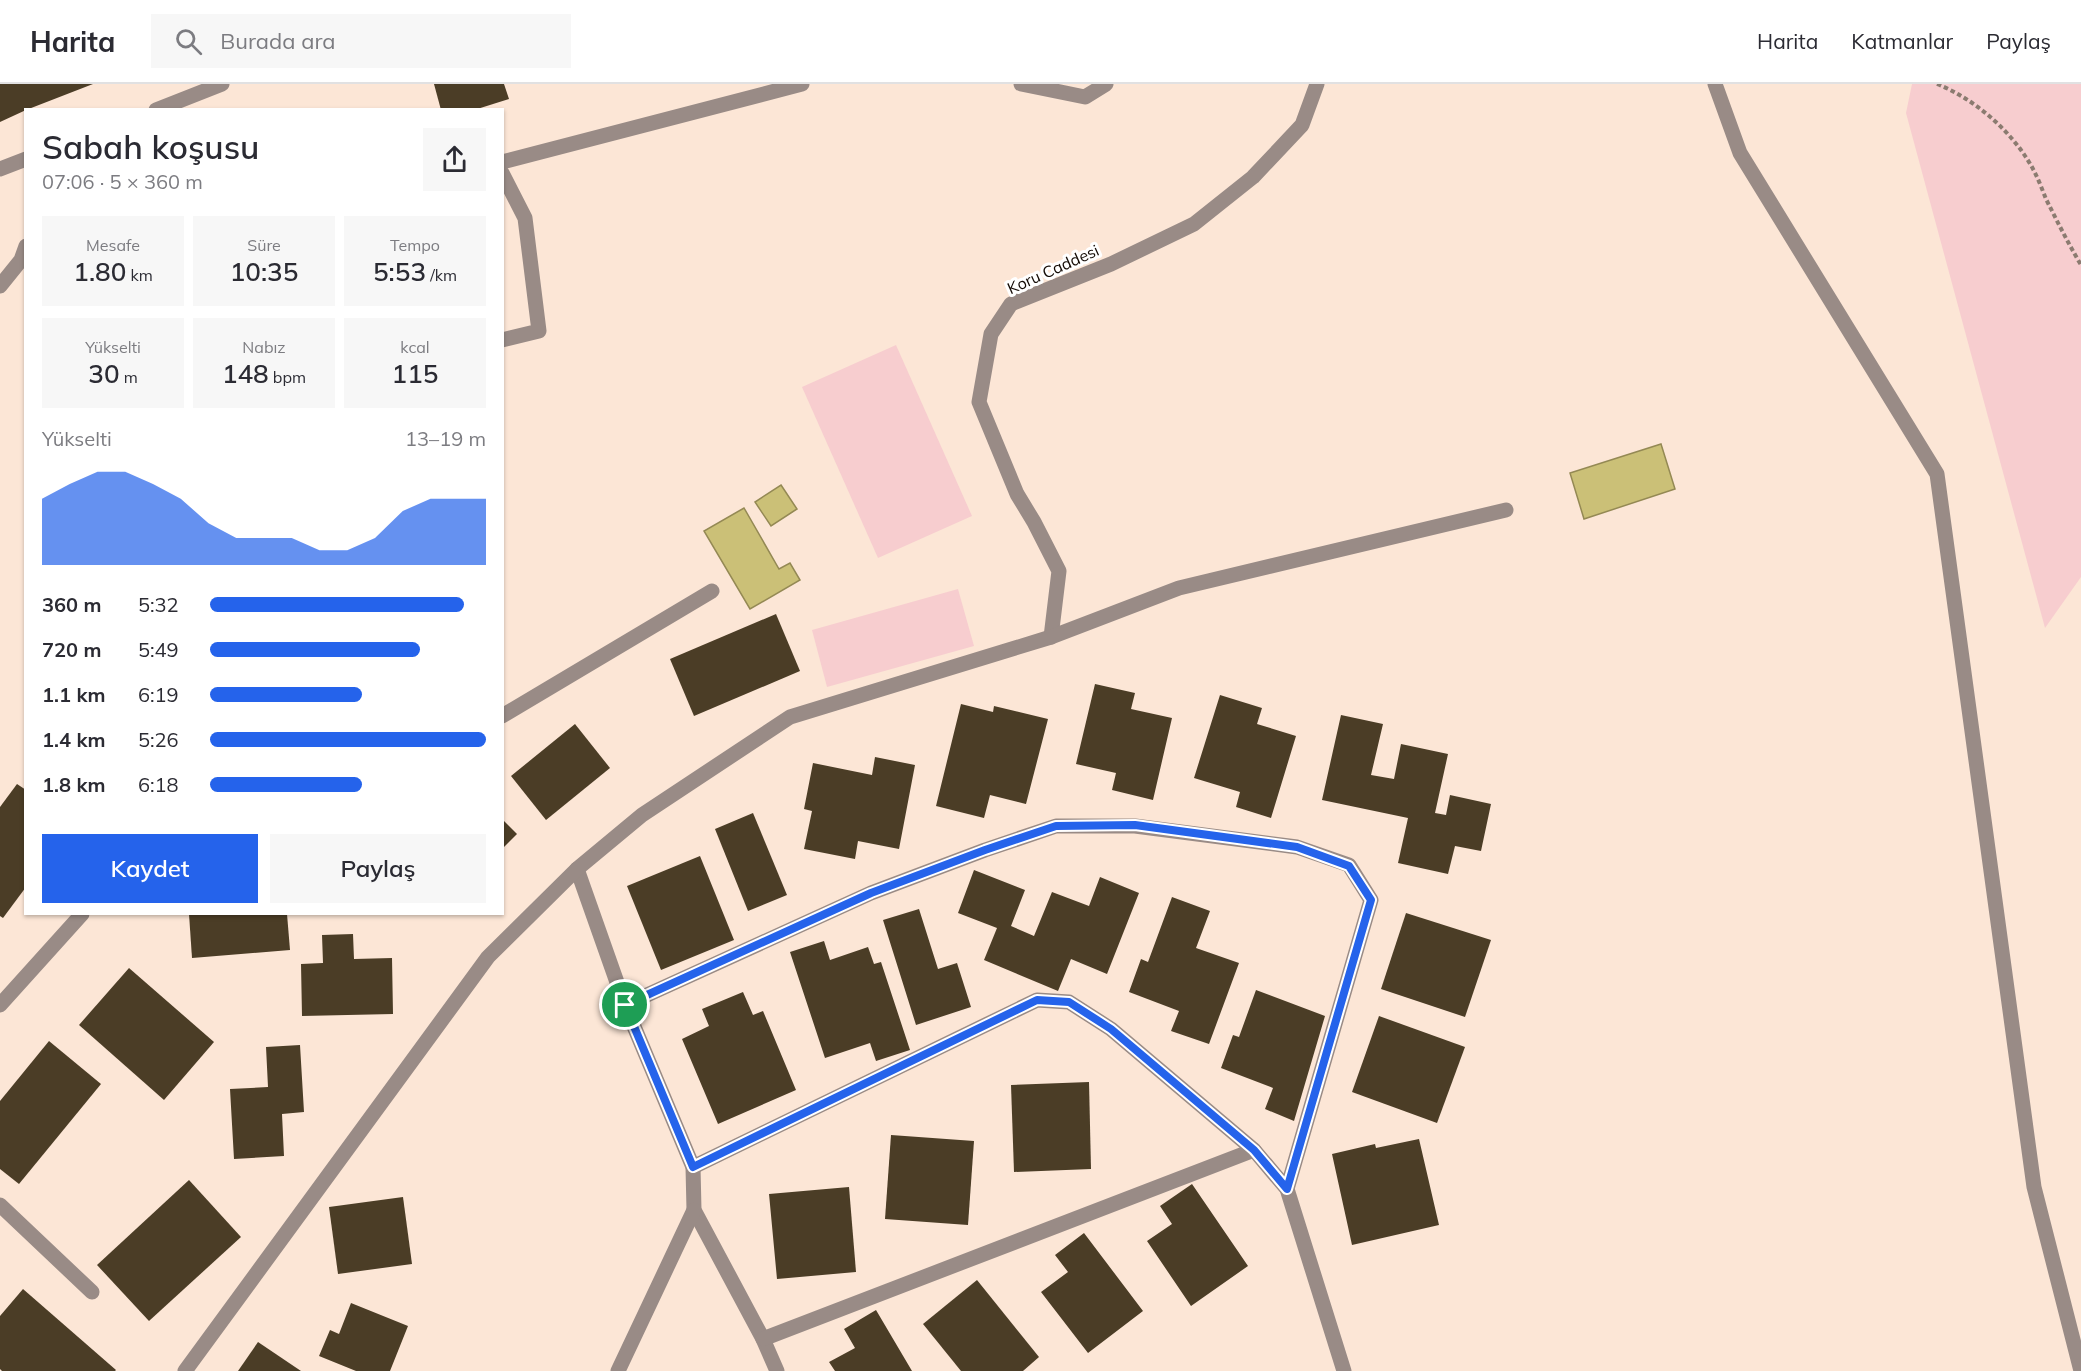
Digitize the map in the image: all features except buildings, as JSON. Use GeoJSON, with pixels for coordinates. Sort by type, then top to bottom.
{"type":"FeatureCollection","features":[{"type":"Feature","properties":{"kind":"street"},"geometry":{"type":"LineString","coordinates":[[161,108],[222,84]]}},
{"type":"Feature","properties":{"kind":"street"},"geometry":{"type":"LineString","coordinates":[[504,161],[802,84]]}},
{"type":"Feature","properties":{"kind":"street"},"geometry":{"type":"LineString","coordinates":[[1021,84],[1085,97],[1106,84]]}},
{"type":"Feature","properties":{"kind":"street","name":"Koru Caddesi"},"geometry":{"type":"LineString","coordinates":[[1051,637],[1059,571],[1017,494],[979,402],[991,334],[1011,304],[1110,264],[1194,224],[1253,177],[1302,125],[1317,84]]}},
{"type":"Feature","properties":{"kind":"street"},"geometry":{"type":"LineString","coordinates":[[1715,84],[1740,153],[1937,474],[2034,1187],[2081,1371]]}},
{"type":"Feature","properties":{"kind":"street"},"geometry":{"type":"LineString","coordinates":[[0,169],[24,160]]}},
{"type":"Feature","properties":{"kind":"street"},"geometry":{"type":"LineString","coordinates":[[504,177],[525,218],[539,331],[504,340]]}},
{"type":"Feature","properties":{"kind":"street"},"geometry":{"type":"LineString","coordinates":[[0,286],[21,260],[24,252]]}},
{"type":"Feature","properties":{"kind":"street"},"geometry":{"type":"LineString","coordinates":[[185,1371],[488,957],[576,869],[642,815],[790,717],[1051,637],[1179,588],[1506,510]]}},
{"type":"Feature","properties":{"kind":"street"},"geometry":{"type":"LineString","coordinates":[[504,715],[712,591]]}},
{"type":"Feature","properties":{"kind":"street"},"geometry":{"type":"LineString","coordinates":[[625,1005],[871,893],[1056,826],[1135,825],[1297,847],[1349,866],[1371,900],[1287,1189]]}},
{"type":"Feature","properties":{"kind":"street"},"geometry":{"type":"LineString","coordinates":[[576,869],[625,1005],[693,1167],[694,1210],[618,1371]]}},
{"type":"Feature","properties":{"kind":"street"},"geometry":{"type":"LineString","coordinates":[[0,1005],[81,915]]}},
{"type":"Feature","properties":{"kind":"street"},"geometry":{"type":"LineString","coordinates":[[693,1167],[1037,1000],[1069,1002],[1111,1029],[1254,1150],[1287,1189],[1344,1371]]}},
{"type":"Feature","properties":{"kind":"street"},"geometry":{"type":"LineString","coordinates":[[763,1339],[1254,1150]]}},
{"type":"Feature","properties":{"kind":"street"},"geometry":{"type":"LineString","coordinates":[[0,1205],[92,1292]]}},
{"type":"Feature","properties":{"kind":"street"},"geometry":{"type":"LineString","coordinates":[[694,1210],[763,1339],[777,1371]]}},
{"type":"Feature","properties":{"kind":"path"},"geometry":{"type":"LineString","coordinates":[[1937,84],[1953,90],[1989,116],[2018,146],[2034,169],[2062,232],[2081,265]]}},
{"type":"Feature","properties":{"kind":"shaded area"},"geometry":{"type":"Polygon","coordinates":[[[1912,84],[2081,84],[2081,577],[2045,628],[1906,113],[1912,84]]]}},
{"type":"Feature","properties":{"kind":"shaded area"},"geometry":{"type":"Polygon","coordinates":[[[896,345],[972,516],[878,558],[802,387],[896,345]]]}},
{"type":"Feature","properties":{"kind":"shaded area"},"geometry":{"type":"Polygon","coordinates":[[[1661,444],[1675,489],[1584,519],[1570,473],[1661,444]]]}},
{"type":"Feature","properties":{"kind":"shaded area"},"geometry":{"type":"Polygon","coordinates":[[[781,485],[797,509],[771,526],[755,502],[781,485]]]}},
{"type":"Feature","properties":{"kind":"shaded area"},"geometry":{"type":"Polygon","coordinates":[[[744,508],[779,569],[790,563],[800,580],[750,609],[704,531],[744,508]]]}},
{"type":"Feature","properties":{"kind":"shaded area"},"geometry":{"type":"Polygon","coordinates":[[[958,589],[974,646],[827,687],[812,630],[958,589]]]}},
{"type":"Feature","properties":{"kind":"route"},"geometry":{"type":"LineString","coordinates":[[1135,825],[1297,847],[1349,866],[1371,900],[1287,1189],[1254,1150],[1111,1029],[1069,1002],[1037,1000],[693,1167],[625,1005],[871,893],[1056,826],[1135,825]]}}]}
